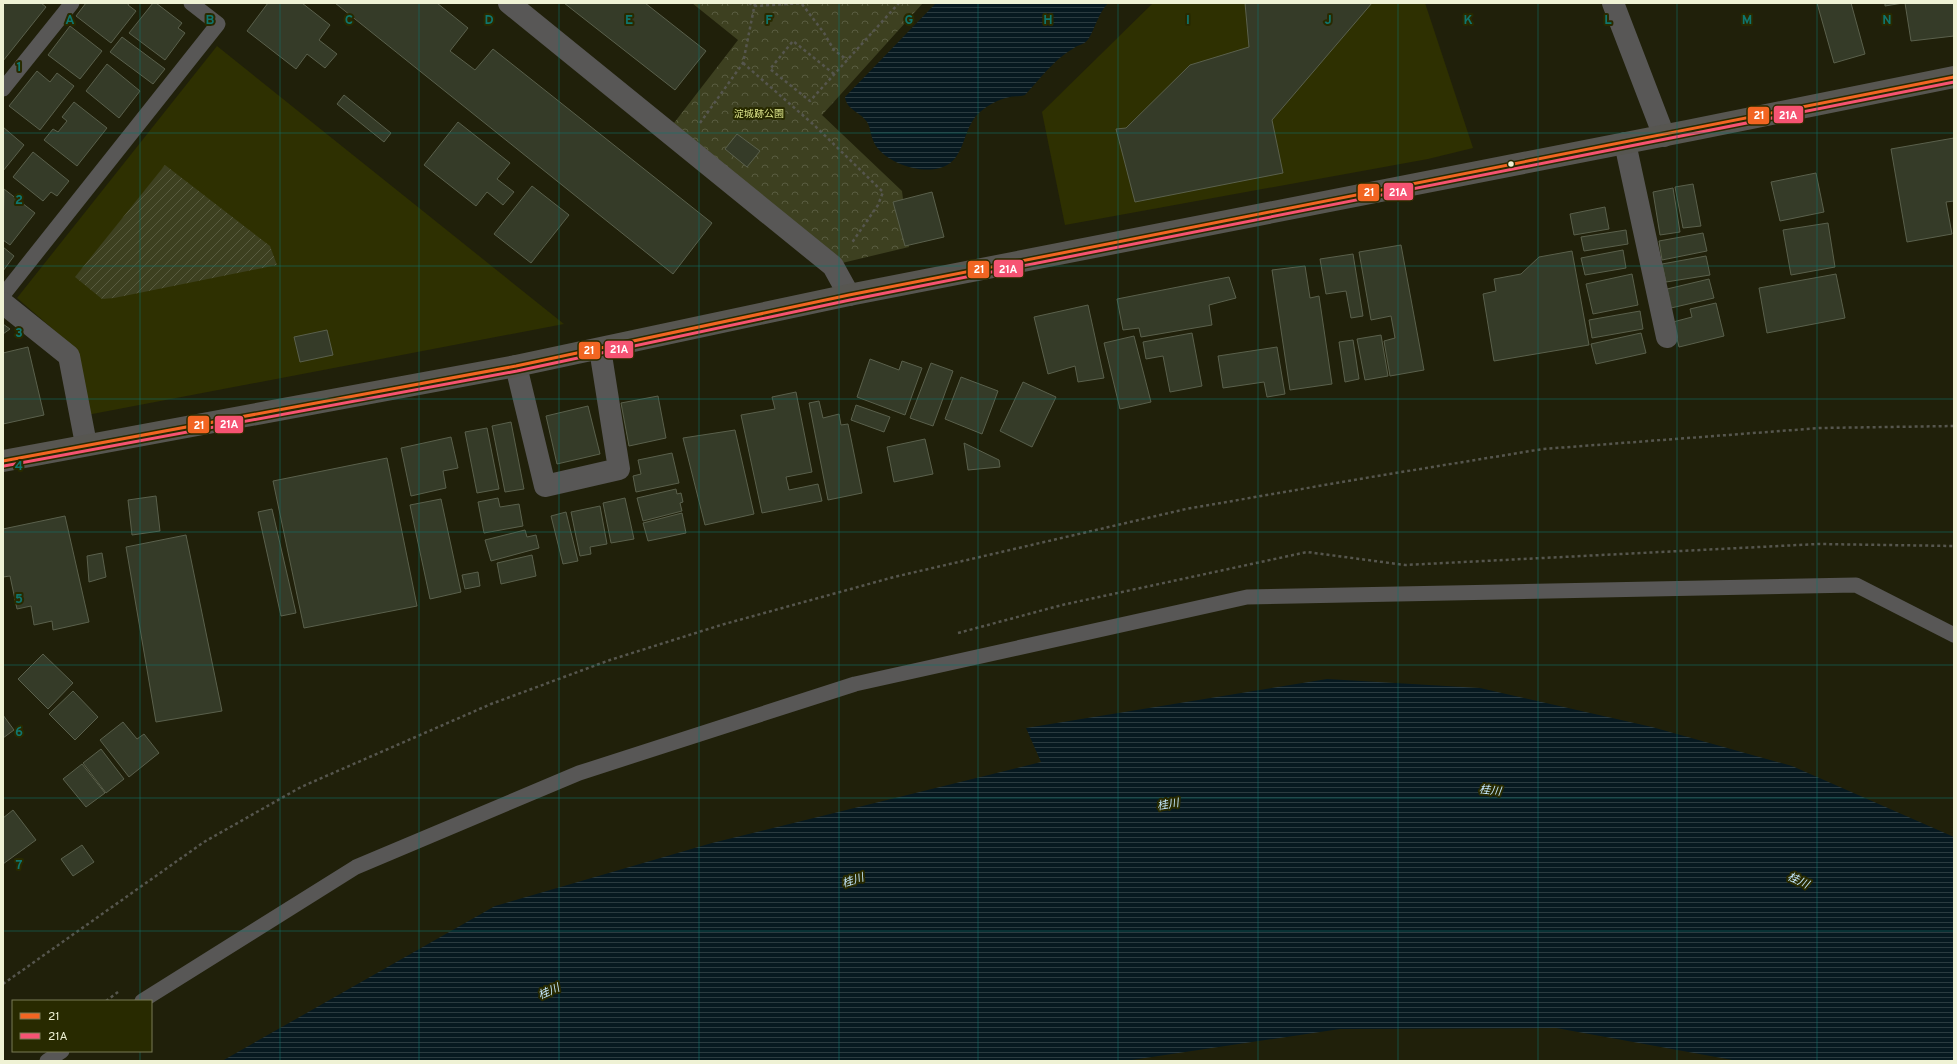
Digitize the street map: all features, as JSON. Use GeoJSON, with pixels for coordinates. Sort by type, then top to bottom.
{"type":"FeatureCollection","features":[{"type":"Feature","properties":{"kind":"main road"},"geometry":{"type":"LineString","coordinates":[[3,461],[86,444],[516,366],[849,295],[1664,136],[1954,77]]}},
{"type":"Feature","properties":{"kind":"street"},"geometry":{"type":"LineString","coordinates":[[509,3],[833,266],[849,295]]}},
{"type":"Feature","properties":{"kind":"street"},"geometry":{"type":"LineString","coordinates":[[1613,3],[1664,136]]}},
{"type":"Feature","properties":{"kind":"street"},"geometry":{"type":"LineString","coordinates":[[1625,143],[1667,337]]}},
{"type":"Feature","properties":{"kind":"street"},"geometry":{"type":"LineString","coordinates":[[3,303],[69,356],[86,444]]}},
{"type":"Feature","properties":{"kind":"street"},"geometry":{"type":"LineString","coordinates":[[516,366],[545,486],[619,469],[600,349]]}},
{"type":"Feature","properties":{"kind":"lane"},"geometry":{"type":"LineString","coordinates":[[3,89],[72,3]]}},
{"type":"Feature","properties":{"kind":"lane"},"geometry":{"type":"LineString","coordinates":[[3,295],[218,24],[191,3]]}},
{"type":"Feature","properties":{"kind":"lane"},"geometry":{"type":"LineString","coordinates":[[144,1000],[356,867],[579,773],[855,684],[1247,597],[1856,585],[1954,635]]}},
{"type":"Feature","properties":{"kind":"lane"},"geometry":{"type":"LineString","coordinates":[[47,1061],[60,1052]]}},
{"type":"Feature","properties":{"kind":"path"},"geometry":{"type":"LineString","coordinates":[[749,3],[803,4],[824,33],[834,50],[847,60]]}},
{"type":"Feature","properties":{"kind":"path"},"geometry":{"type":"LineString","coordinates":[[834,74],[793,41],[770,69],[810,101],[899,3]]}},
{"type":"Feature","properties":{"kind":"path"},"geometry":{"type":"LineString","coordinates":[[683,143],[701,122],[743,63],[755,4]]}},
{"type":"Feature","properties":{"kind":"path"},"geometry":{"type":"LineString","coordinates":[[743,63],[814,126],[883,192],[878,205],[862,229],[833,266]]}},
{"type":"Feature","properties":{"kind":"path"},"geometry":{"type":"LineString","coordinates":[[3,984],[204,842],[301,787],[491,704],[610,660],[721,625],[894,577],[1186,509],[1394,473],[1543,449],[1820,428],[1954,426]]}},
{"type":"Feature","properties":{"kind":"shaded area"},"geometry":{"type":"Polygon","coordinates":[[[1153,3],[1425,3],[1473,148],[1428,159],[1065,225],[1042,112],[1153,3]]]}},
{"type":"Feature","properties":{"kind":"shaded area"},"geometry":{"type":"Polygon","coordinates":[[[217,46],[564,324],[87,415],[69,343],[17,298],[217,46]]]}},
{"type":"Feature","properties":{"kind":"green space","name":"淀城跡公園"},"geometry":{"type":"Polygon","coordinates":[[[692,3],[923,3],[822,115],[902,191],[909,247],[842,263],[674,123],[738,40],[692,3]]]}},
{"type":"Feature","properties":{"kind":"green space"},"geometry":{"type":"Polygon","coordinates":[[[165,165],[270,246],[277,265],[114,298],[102,299],[75,277],[165,165]]]}},
{"type":"Feature","properties":{"kind":"water"},"geometry":{"type":"Polygon","coordinates":[[[936,3],[1108,3],[1102,11],[1086,42],[1060,58],[1025,95],[1002,99],[983,109],[972,122],[956,157],[948,164],[927,170],[903,165],[892,160],[883,153],[875,144],[867,121],[849,106],[845,97],[936,3]]]}},
{"type":"Feature","properties":{"kind":"water","name":"桂川"},"geometry":{"type":"Polygon","coordinates":[[[1327,679],[1480,688],[1652,727],[1792,766],[1954,837],[1954,1061],[1738,1061],[1556,1028],[1340,1029],[1125,1061],[222,1061],[495,906],[712,843],[1041,762],[1026,728],[1327,679]]]}},
{"type":"Feature","properties":{"kind":"building"},"geometry":{"type":"Polygon","coordinates":[[[3,3],[41,3],[46,7],[3,61],[3,3]]]}},
{"type":"Feature","properties":{"kind":"building"},"geometry":{"type":"Polygon","coordinates":[[[86,3],[129,3],[128,5],[136,11],[111,43],[76,16],[86,3]]]}},
{"type":"Feature","properties":{"kind":"building"},"geometry":{"type":"Polygon","coordinates":[[[153,3],[156,3],[182,23],[178,28],[185,33],[165,60],[129,33],[153,3]]]}},
{"type":"Feature","properties":{"kind":"building"},"geometry":{"type":"Polygon","coordinates":[[[268,3],[302,3],[330,25],[319,40],[337,54],[325,68],[307,54],[296,69],[247,31],[268,3]]]}},
{"type":"Feature","properties":{"kind":"building"},"geometry":{"type":"Polygon","coordinates":[[[335,3],[437,3],[468,28],[450,51],[475,70],[493,49],[712,223],[673,274],[335,3]]]}},
{"type":"Feature","properties":{"kind":"building"},"geometry":{"type":"Polygon","coordinates":[[[564,3],[645,3],[706,51],[675,90],[564,3]]]}},
{"type":"Feature","properties":{"kind":"building"},"geometry":{"type":"Polygon","coordinates":[[[1245,3],[1372,3],[1272,120],[1283,173],[1135,202],[1116,129],[1126,128],[1190,65],[1249,47],[1245,3]]]}},
{"type":"Feature","properties":{"kind":"building"},"geometry":{"type":"Polygon","coordinates":[[[1817,3],[1851,3],[1865,54],[1834,63],[1817,3]]]}},
{"type":"Feature","properties":{"kind":"building"},"geometry":{"type":"Polygon","coordinates":[[[1885,3],[1903,3],[1885,6],[1885,3]]]}},
{"type":"Feature","properties":{"kind":"building"},"geometry":{"type":"Polygon","coordinates":[[[1905,3],[1954,3],[1954,36],[1911,41],[1905,3]]]}},
{"type":"Feature","properties":{"kind":"building"},"geometry":{"type":"Polygon","coordinates":[[[70,26],[102,51],[80,79],[48,55],[70,26]]]}},
{"type":"Feature","properties":{"kind":"building"},"geometry":{"type":"Polygon","coordinates":[[[122,37],[165,69],[153,84],[110,52],[122,37]]]}},
{"type":"Feature","properties":{"kind":"building"},"geometry":{"type":"Polygon","coordinates":[[[107,64],[140,91],[119,118],[86,91],[107,64]]]}},
{"type":"Feature","properties":{"kind":"building"},"geometry":{"type":"Polygon","coordinates":[[[37,71],[50,82],[57,73],[74,86],[40,130],[9,106],[37,71]]]}},
{"type":"Feature","properties":{"kind":"building"},"geometry":{"type":"Polygon","coordinates":[[[344,95],[391,133],[384,142],[337,104],[344,95]]]}},
{"type":"Feature","properties":{"kind":"building"},"geometry":{"type":"Polygon","coordinates":[[[74,102],[107,128],[77,166],[44,140],[53,129],[58,132],[67,121],[62,117],[74,102]]]}},
{"type":"Feature","properties":{"kind":"building"},"geometry":{"type":"Polygon","coordinates":[[[458,122],[510,163],[497,179],[514,192],[503,205],[487,192],[476,206],[424,165],[458,122]]]}},
{"type":"Feature","properties":{"kind":"building"},"geometry":{"type":"Polygon","coordinates":[[[3,127],[24,145],[3,171],[3,127]]]}},
{"type":"Feature","properties":{"kind":"building"},"geometry":{"type":"Polygon","coordinates":[[[737,134],[760,151],[747,167],[725,149],[737,134]]]}},
{"type":"Feature","properties":{"kind":"building"},"geometry":{"type":"Polygon","coordinates":[[[1954,138],[1954,201],[1946,202],[1952,234],[1907,242],[1891,149],[1954,138]]]}},
{"type":"Feature","properties":{"kind":"building"},"geometry":{"type":"Polygon","coordinates":[[[33,152],[69,181],[57,196],[51,192],[43,201],[13,177],[33,152]]]}},
{"type":"Feature","properties":{"kind":"building"},"geometry":{"type":"Polygon","coordinates":[[[1816,173],[1824,212],[1780,221],[1771,182],[1816,173]]]}},
{"type":"Feature","properties":{"kind":"building"},"geometry":{"type":"Polygon","coordinates":[[[1693,184],[1701,226],[1683,228],[1675,187],[1693,184]]]}},
{"type":"Feature","properties":{"kind":"building"},"geometry":{"type":"Polygon","coordinates":[[[532,186],[569,215],[531,263],[494,234],[532,186]]]}},
{"type":"Feature","properties":{"kind":"building"},"geometry":{"type":"Polygon","coordinates":[[[1673,188],[1680,232],[1660,235],[1653,192],[1673,188]]]}},
{"type":"Feature","properties":{"kind":"building"},"geometry":{"type":"Polygon","coordinates":[[[4,189],[35,213],[10,245],[3,240],[4,189]]]}},
{"type":"Feature","properties":{"kind":"building"},"geometry":{"type":"Polygon","coordinates":[[[932,192],[944,237],[905,246],[893,202],[932,192]]]}},
{"type":"Feature","properties":{"kind":"building"},"geometry":{"type":"Polygon","coordinates":[[[1605,207],[1609,229],[1574,235],[1570,214],[1605,207]]]}},
{"type":"Feature","properties":{"kind":"building"},"geometry":{"type":"Polygon","coordinates":[[[1828,223],[1835,267],[1791,275],[1783,230],[1828,223]]]}},
{"type":"Feature","properties":{"kind":"building"},"geometry":{"type":"Polygon","coordinates":[[[1626,230],[1628,244],[1584,251],[1581,237],[1626,230]]]}},
{"type":"Feature","properties":{"kind":"building"},"geometry":{"type":"Polygon","coordinates":[[[1703,233],[1707,251],[1662,260],[1659,241],[1703,233]]]}},
{"type":"Feature","properties":{"kind":"building"},"geometry":{"type":"Polygon","coordinates":[[[1401,245],[1424,370],[1390,376],[1384,341],[1395,338],[1391,316],[1371,320],[1359,252],[1401,245]]]}},
{"type":"Feature","properties":{"kind":"building"},"geometry":{"type":"Polygon","coordinates":[[[3,247],[14,256],[3,271],[3,247]]]}},
{"type":"Feature","properties":{"kind":"building"},"geometry":{"type":"Polygon","coordinates":[[[1623,250],[1626,268],[1585,275],[1581,258],[1623,250]]]}},
{"type":"Feature","properties":{"kind":"building"},"geometry":{"type":"Polygon","coordinates":[[[1572,251],[1589,345],[1494,361],[1483,294],[1496,291],[1494,279],[1521,274],[1539,257],[1572,251]]]}},
{"type":"Feature","properties":{"kind":"building"},"geometry":{"type":"Polygon","coordinates":[[[1353,254],[1363,316],[1351,318],[1346,291],[1326,294],[1320,259],[1353,254]]]}},
{"type":"Feature","properties":{"kind":"building"},"geometry":{"type":"Polygon","coordinates":[[[1706,256],[1710,275],[1666,282],[1662,264],[1706,256]]]}},
{"type":"Feature","properties":{"kind":"building"},"geometry":{"type":"Polygon","coordinates":[[[1305,266],[1310,298],[1319,296],[1332,384],[1290,390],[1272,270],[1305,266]]]}},
{"type":"Feature","properties":{"kind":"building"},"geometry":{"type":"Polygon","coordinates":[[[1632,274],[1638,305],[1593,314],[1586,284],[1632,274]]]}},
{"type":"Feature","properties":{"kind":"building"},"geometry":{"type":"Polygon","coordinates":[[[1836,274],[1845,318],[1767,333],[1759,288],[1836,274]]]}},
{"type":"Feature","properties":{"kind":"building"},"geometry":{"type":"Polygon","coordinates":[[[1229,277],[1236,298],[1209,305],[1212,325],[1141,337],[1139,328],[1123,330],[1117,299],[1229,277]]]}},
{"type":"Feature","properties":{"kind":"building"},"geometry":{"type":"Polygon","coordinates":[[[1709,279],[1714,298],[1671,308],[1667,289],[1709,279]]]}},
{"type":"Feature","properties":{"kind":"building"},"geometry":{"type":"Polygon","coordinates":[[[1716,303],[1724,336],[1679,347],[1673,322],[1692,317],[1690,309],[1716,303]]]}},
{"type":"Feature","properties":{"kind":"building"},"geometry":{"type":"Polygon","coordinates":[[[1088,305],[1104,378],[1078,382],[1075,366],[1048,374],[1034,317],[1088,305]]]}},
{"type":"Feature","properties":{"kind":"building"},"geometry":{"type":"Polygon","coordinates":[[[1640,311],[1643,329],[1592,338],[1589,320],[1640,311]]]}},
{"type":"Feature","properties":{"kind":"building"},"geometry":{"type":"Polygon","coordinates":[[[3,324],[10,329],[3,334],[3,324]]]}},
{"type":"Feature","properties":{"kind":"building"},"geometry":{"type":"Polygon","coordinates":[[[327,330],[333,355],[300,362],[294,337],[327,330]]]}},
{"type":"Feature","properties":{"kind":"building"},"geometry":{"type":"Polygon","coordinates":[[[1192,333],[1202,386],[1170,392],[1163,356],[1146,359],[1143,342],[1192,333]]]}},
{"type":"Feature","properties":{"kind":"building"},"geometry":{"type":"Polygon","coordinates":[[[1641,333],[1646,353],[1596,364],[1591,344],[1641,333]]]}},
{"type":"Feature","properties":{"kind":"building"},"geometry":{"type":"Polygon","coordinates":[[[1381,335],[1388,376],[1365,380],[1357,339],[1381,335]]]}},
{"type":"Feature","properties":{"kind":"building"},"geometry":{"type":"Polygon","coordinates":[[[1134,336],[1151,402],[1120,409],[1104,343],[1134,336]]]}},
{"type":"Feature","properties":{"kind":"building"},"geometry":{"type":"Polygon","coordinates":[[[1353,340],[1359,379],[1345,382],[1339,342],[1353,340]]]}},
{"type":"Feature","properties":{"kind":"building"},"geometry":{"type":"Polygon","coordinates":[[[28,347],[44,415],[3,424],[3,353],[28,347]]]}},
{"type":"Feature","properties":{"kind":"building"},"geometry":{"type":"Polygon","coordinates":[[[1277,347],[1285,394],[1267,397],[1264,382],[1223,388],[1218,356],[1277,347]]]}},
{"type":"Feature","properties":{"kind":"building"},"geometry":{"type":"Polygon","coordinates":[[[870,359],[899,370],[902,361],[922,368],[905,415],[857,397],[870,359]]]}},
{"type":"Feature","properties":{"kind":"building"},"geometry":{"type":"Polygon","coordinates":[[[931,363],[953,371],[933,426],[910,418],[931,363]]]}},
{"type":"Feature","properties":{"kind":"building"},"geometry":{"type":"Polygon","coordinates":[[[961,377],[998,391],[982,434],[945,419],[961,377]]]}},
{"type":"Feature","properties":{"kind":"building"},"geometry":{"type":"Polygon","coordinates":[[[1023,382],[1056,397],[1032,447],[1000,431],[1023,382]]]}},
{"type":"Feature","properties":{"kind":"building"},"geometry":{"type":"Polygon","coordinates":[[[796,392],[812,472],[786,477],[789,490],[818,484],[822,501],[762,513],[741,415],[775,409],[772,397],[796,392]]]}},
{"type":"Feature","properties":{"kind":"building"},"geometry":{"type":"Polygon","coordinates":[[[658,396],[666,438],[629,446],[621,403],[658,396]]]}},
{"type":"Feature","properties":{"kind":"building"},"geometry":{"type":"Polygon","coordinates":[[[819,401],[823,418],[839,414],[841,425],[848,424],[862,493],[828,500],[809,403],[819,401]]]}},
{"type":"Feature","properties":{"kind":"building"},"geometry":{"type":"Polygon","coordinates":[[[856,405],[890,417],[884,432],[851,420],[856,405]]]}},
{"type":"Feature","properties":{"kind":"building"},"geometry":{"type":"Polygon","coordinates":[[[588,406],[600,454],[557,464],[546,416],[588,406]]]}},
{"type":"Feature","properties":{"kind":"building"},"geometry":{"type":"Polygon","coordinates":[[[511,422],[524,489],[505,492],[492,426],[511,422]]]}},
{"type":"Feature","properties":{"kind":"building"},"geometry":{"type":"Polygon","coordinates":[[[487,428],[499,489],[477,493],[465,432],[487,428]]]}},
{"type":"Feature","properties":{"kind":"building"},"geometry":{"type":"Polygon","coordinates":[[[735,430],[754,514],[705,525],[683,438],[735,430]]]}},
{"type":"Feature","properties":{"kind":"building"},"geometry":{"type":"Polygon","coordinates":[[[451,437],[458,468],[443,471],[446,488],[411,496],[401,448],[451,437]]]}},
{"type":"Feature","properties":{"kind":"building"},"geometry":{"type":"Polygon","coordinates":[[[925,439],[933,474],[894,482],[887,447],[925,439]]]}},
{"type":"Feature","properties":{"kind":"building"},"geometry":{"type":"Polygon","coordinates":[[[964,443],[999,460],[1000,467],[968,470],[964,443]]]}},
{"type":"Feature","properties":{"kind":"building"},"geometry":{"type":"Polygon","coordinates":[[[672,453],[679,483],[636,492],[633,476],[641,474],[638,460],[672,453]]]}},
{"type":"Feature","properties":{"kind":"building"},"geometry":{"type":"Polygon","coordinates":[[[387,458],[417,606],[304,628],[273,481],[387,458]]]}},
{"type":"Feature","properties":{"kind":"building"},"geometry":{"type":"Polygon","coordinates":[[[676,489],[677,494],[681,493],[683,502],[680,503],[682,511],[643,521],[637,498],[676,489]]]}},
{"type":"Feature","properties":{"kind":"building"},"geometry":{"type":"Polygon","coordinates":[[[156,496],[160,531],[132,535],[128,500],[156,496]]]}},
{"type":"Feature","properties":{"kind":"building"},"geometry":{"type":"Polygon","coordinates":[[[498,498],[500,507],[519,504],[523,526],[484,533],[478,502],[498,498]]]}},
{"type":"Feature","properties":{"kind":"building"},"geometry":{"type":"Polygon","coordinates":[[[625,498],[634,539],[611,543],[603,503],[625,498]]]}},
{"type":"Feature","properties":{"kind":"building"},"geometry":{"type":"Polygon","coordinates":[[[441,499],[461,592],[430,599],[410,505],[441,499]]]}},
{"type":"Feature","properties":{"kind":"building"},"geometry":{"type":"Polygon","coordinates":[[[600,506],[607,544],[590,547],[591,554],[580,556],[571,512],[600,506]]]}},
{"type":"Feature","properties":{"kind":"building"},"geometry":{"type":"Polygon","coordinates":[[[272,509],[296,613],[281,616],[258,512],[272,509]]]}},
{"type":"Feature","properties":{"kind":"building"},"geometry":{"type":"Polygon","coordinates":[[[566,512],[578,561],[563,564],[551,516],[566,512]]]}},
{"type":"Feature","properties":{"kind":"building"},"geometry":{"type":"Polygon","coordinates":[[[682,513],[686,533],[648,541],[643,523],[682,513]]]}},
{"type":"Feature","properties":{"kind":"building"},"geometry":{"type":"Polygon","coordinates":[[[65,516],[89,622],[53,630],[52,621],[34,625],[31,606],[17,609],[10,576],[3,577],[3,529],[65,516]]]}},
{"type":"Feature","properties":{"kind":"building"},"geometry":{"type":"Polygon","coordinates":[[[525,530],[527,537],[536,535],[539,548],[491,561],[485,540],[525,530]]]}},
{"type":"Feature","properties":{"kind":"building"},"geometry":{"type":"Polygon","coordinates":[[[186,535],[222,711],[156,722],[126,547],[186,535]]]}},
{"type":"Feature","properties":{"kind":"building"},"geometry":{"type":"Polygon","coordinates":[[[102,553],[106,577],[89,582],[87,556],[102,553]]]}},
{"type":"Feature","properties":{"kind":"building"},"geometry":{"type":"Polygon","coordinates":[[[532,555],[536,576],[501,584],[497,563],[532,555]]]}},
{"type":"Feature","properties":{"kind":"building"},"geometry":{"type":"Polygon","coordinates":[[[478,572],[480,586],[465,589],[462,575],[478,572]]]}},
{"type":"Feature","properties":{"kind":"building"},"geometry":{"type":"Polygon","coordinates":[[[43,654],[73,683],[48,709],[18,679],[43,654]]]}},
{"type":"Feature","properties":{"kind":"building"},"geometry":{"type":"Polygon","coordinates":[[[73,691],[98,717],[75,740],[49,714],[73,691]]]}},
{"type":"Feature","properties":{"kind":"building"},"geometry":{"type":"Polygon","coordinates":[[[3,715],[14,730],[3,738],[3,715]]]}},
{"type":"Feature","properties":{"kind":"building"},"geometry":{"type":"Polygon","coordinates":[[[123,722],[137,739],[144,734],[159,753],[129,777],[100,740],[123,722]]]}},
{"type":"Feature","properties":{"kind":"building"},"geometry":{"type":"Polygon","coordinates":[[[101,749],[124,779],[106,793],[83,763],[101,749]]]}},
{"type":"Feature","properties":{"kind":"building"},"geometry":{"type":"Polygon","coordinates":[[[82,764],[105,793],[86,807],[63,779],[82,764]]]}},
{"type":"Feature","properties":{"kind":"building"},"geometry":{"type":"Polygon","coordinates":[[[13,810],[36,840],[3,864],[3,818],[13,810]]]}},
{"type":"Feature","properties":{"kind":"building"},"geometry":{"type":"Polygon","coordinates":[[[82,845],[94,862],[73,876],[61,859],[82,845]]]}},
{"type":"Feature","properties":{"kind":"transit line","name":"21"},"geometry":{"type":"LineString","coordinates":[[3,461],[516,366],[849,295],[1954,77]]}},
{"type":"Feature","properties":{"kind":"transit line","name":"21A"},"geometry":{"type":"LineString","coordinates":[[4,466],[517,371],[850,300],[1954,82]]}}]}
